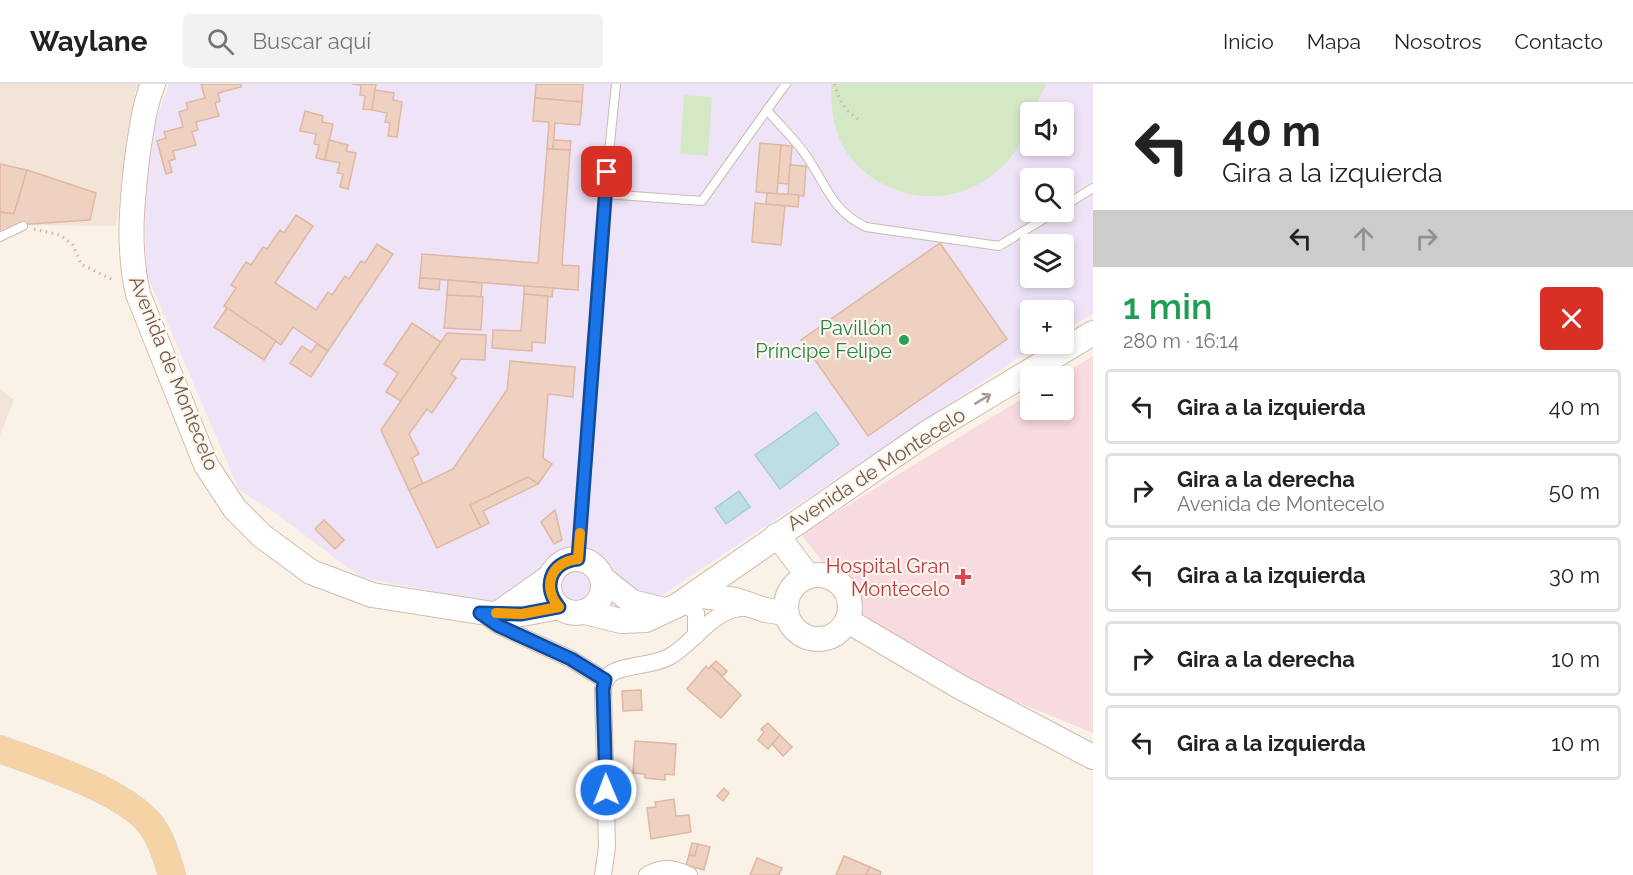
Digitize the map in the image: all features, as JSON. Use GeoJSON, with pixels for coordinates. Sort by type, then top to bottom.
{"type":"FeatureCollection","features":[{"type":"Feature","properties":{"kind":"main road"},"geometry":{"type":"LineString","coordinates":[[0,749],[88,784],[138,811],[153,828],[164,849],[172,875]]}},
{"type":"Feature","properties":{"kind":"street","name":"Avenida de Montecelo"},"geometry":{"type":"LineString","coordinates":[[153,84],[146,102],[131,205],[131,265],[138,294],[206,465],[235,509],[262,536],[311,572],[372,595],[490,613],[522,614],[559,607]]}},
{"type":"Feature","properties":{"kind":"street","name":"Avenida de Montecelo"},"geometry":{"type":"LineString","coordinates":[[585,612],[621,621],[646,620],[679,603],[927,433],[1093,333]]}},
{"type":"Feature","properties":{"kind":"street"},"geometry":{"type":"LineString","coordinates":[[777,535],[808,576]]}},
{"type":"Feature","properties":{"kind":"street"},"geometry":{"type":"LineString","coordinates":[[605,680],[571,659],[499,626],[490,613],[551,576],[561,563],[578,559],[595,566],[602,578],[632,602],[679,603],[736,600],[776,611],[796,631],[814,639],[834,636],[848,621],[850,600],[838,582],[818,575],[808,576],[793,587],[776,611]]}},
{"type":"Feature","properties":{"kind":"street"},"geometry":{"type":"LineString","coordinates":[[551,576],[550,593],[559,607],[575,613],[585,612],[599,601],[602,592],[602,578]]}},
{"type":"Feature","properties":{"kind":"street"},"geometry":{"type":"LineString","coordinates":[[679,603],[690,607],[696,613],[696,636]]}},
{"type":"Feature","properties":{"kind":"street"},"geometry":{"type":"LineString","coordinates":[[603,875],[607,847],[603,689],[605,680],[612,673],[664,660],[683,649],[714,618],[739,607],[776,611]]}},
{"type":"Feature","properties":{"kind":"street"},"geometry":{"type":"LineString","coordinates":[[848,621],[960,687],[1093,757]]}},
{"type":"Feature","properties":{"kind":"street"},"geometry":{"type":"LineString","coordinates":[[647,875],[658,869],[672,868],[689,875]]}},
{"type":"Feature","properties":{"kind":"lane"},"geometry":{"type":"LineString","coordinates":[[578,559],[605,194],[616,84]]}},
{"type":"Feature","properties":{"kind":"lane"},"geometry":{"type":"LineString","coordinates":[[605,194],[702,201],[786,84]]}},
{"type":"Feature","properties":{"kind":"lane"},"geometry":{"type":"LineString","coordinates":[[767,111],[806,156],[835,204],[848,219],[866,227],[999,246],[1039,222]]}},
{"type":"Feature","properties":{"kind":"lane"},"geometry":{"type":"LineString","coordinates":[[1074,200],[1093,188]]}},
{"type":"Feature","properties":{"kind":"lane"},"geometry":{"type":"LineString","coordinates":[[0,237],[23,226]]}},
{"type":"Feature","properties":{"kind":"path"},"geometry":{"type":"LineString","coordinates":[[834,84],[850,116],[862,121]]}},
{"type":"Feature","properties":{"kind":"path"},"geometry":{"type":"LineString","coordinates":[[23,226],[60,235],[73,245],[81,264],[138,294]]}},
{"type":"Feature","properties":{"kind":"shaded area"},"geometry":{"type":"Polygon","coordinates":[[[0,84],[142,84],[135,92],[116,226],[16,225],[0,233],[0,84]]]}},
{"type":"Feature","properties":{"kind":"shaded area"},"geometry":{"type":"Polygon","coordinates":[[[169,84],[1093,84],[1093,314],[1074,324],[1074,300],[1020,300],[1020,354],[1024,354],[635,613],[599,601],[482,601],[360,577],[277,514],[239,490],[147,275],[143,189],[150,137],[169,84]]]}},
{"type":"Feature","properties":{"kind":"shaded area","name":"Hospital Gran Montecelo"},"geometry":{"type":"Polygon","coordinates":[[[1093,356],[1093,733],[976,685],[867,619],[801,534],[1020,400],[1020,420],[1074,420],[1074,368],[1093,356]]]}},
{"type":"Feature","properties":{"kind":"shaded area"},"geometry":{"type":"Polygon","coordinates":[[[0,389],[14,400],[0,435],[0,389]]]}},
{"type":"Feature","properties":{"kind":"green space"},"geometry":{"type":"Polygon","coordinates":[[[831,84],[1046,84],[1038,102],[1020,102],[1020,143],[1010,158],[995,173],[979,184],[961,192],[942,196],[923,196],[904,192],[885,185],[867,174],[851,158],[841,143],[832,105],[831,84]]]}},
{"type":"Feature","properties":{"kind":"green space"},"geometry":{"type":"Polygon","coordinates":[[[684,95],[712,97],[708,156],[680,154],[684,95]]]}},
{"type":"Feature","properties":{"kind":"water"},"geometry":{"type":"Polygon","coordinates":[[[816,412],[839,444],[780,489],[755,455],[816,412]]]}},
{"type":"Feature","properties":{"kind":"water"},"geometry":{"type":"Polygon","coordinates":[[[739,491],[750,507],[726,524],[715,508],[739,491]]]}},
{"type":"Feature","properties":{"kind":"building"},"geometry":{"type":"Polygon","coordinates":[[[201,84],[241,84],[241,87],[218,93],[220,101],[215,103],[219,116],[196,122],[198,130],[192,132],[196,145],[173,151],[175,159],[169,161],[172,172],[166,174],[157,141],[166,138],[164,132],[183,127],[179,112],[188,109],[186,103],[205,98],[201,84]]]}},
{"type":"Feature","properties":{"kind":"building"},"geometry":{"type":"Polygon","coordinates":[[[352,84],[376,84],[372,110],[363,109],[365,96],[360,95],[361,85],[352,84]]]}},
{"type":"Feature","properties":{"kind":"building"},"geometry":{"type":"Polygon","coordinates":[[[536,84],[583,84],[582,102],[535,98],[536,84]]]}},
{"type":"Feature","properties":{"kind":"building"},"geometry":{"type":"Polygon","coordinates":[[[375,90],[394,93],[393,100],[402,102],[397,137],[388,136],[390,123],[385,122],[387,113],[372,110],[375,90]]]}},
{"type":"Feature","properties":{"kind":"building"},"geometry":{"type":"Polygon","coordinates":[[[535,98],[582,102],[580,125],[555,123],[553,149],[547,149],[549,122],[533,121],[535,98]]]}},
{"type":"Feature","properties":{"kind":"building"},"geometry":{"type":"Polygon","coordinates":[[[305,111],[323,116],[322,122],[333,124],[325,160],[316,158],[319,145],[314,144],[316,134],[300,131],[305,111]]]}},
{"type":"Feature","properties":{"kind":"building"},"geometry":{"type":"Polygon","coordinates":[[[329,140],[348,145],[346,151],[356,153],[348,189],[340,187],[343,174],[337,173],[340,163],[325,160],[329,140]]]}},
{"type":"Feature","properties":{"kind":"building"},"geometry":{"type":"Polygon","coordinates":[[[554,140],[571,141],[570,150],[553,149],[554,140]]]}},
{"type":"Feature","properties":{"kind":"building"},"geometry":{"type":"Polygon","coordinates":[[[760,143],[781,145],[777,194],[756,192],[760,143]]]}},
{"type":"Feature","properties":{"kind":"building"},"geometry":{"type":"Polygon","coordinates":[[[781,145],[792,146],[789,184],[778,183],[781,145]]]}},
{"type":"Feature","properties":{"kind":"building"},"geometry":{"type":"Polygon","coordinates":[[[547,149],[570,150],[562,265],[579,266],[578,290],[420,278],[422,254],[538,263],[547,149]]]}},
{"type":"Feature","properties":{"kind":"building"},"geometry":{"type":"Polygon","coordinates":[[[0,164],[27,170],[14,214],[0,212],[0,164]]]}},
{"type":"Feature","properties":{"kind":"building"},"geometry":{"type":"Polygon","coordinates":[[[790,165],[806,166],[804,196],[788,195],[790,165]]]}},
{"type":"Feature","properties":{"kind":"building"},"geometry":{"type":"Polygon","coordinates":[[[27,170],[96,193],[90,220],[16,225],[0,233],[0,212],[14,214],[27,170]]]}},
{"type":"Feature","properties":{"kind":"building"},"geometry":{"type":"Polygon","coordinates":[[[767,193],[799,195],[798,207],[766,204],[767,193]]]}},
{"type":"Feature","properties":{"kind":"building"},"geometry":{"type":"Polygon","coordinates":[[[755,203],[785,206],[781,245],[752,242],[755,203]]]}},
{"type":"Feature","properties":{"kind":"building"},"geometry":{"type":"Polygon","coordinates":[[[296,215],[313,226],[275,283],[316,310],[328,292],[332,295],[345,276],[349,279],[361,261],[365,263],[377,244],[393,254],[328,351],[293,327],[281,345],[224,306],[236,288],[231,285],[246,262],[251,265],[263,247],[267,249],[280,230],[284,233],[296,215]]]}},
{"type":"Feature","properties":{"kind":"building","name":"Pavillón Príncipe Felipe"},"geometry":{"type":"Polygon","coordinates":[[[940,243],[1007,339],[868,436],[801,340],[940,243]]]}},
{"type":"Feature","properties":{"kind":"building"},"geometry":{"type":"Polygon","coordinates":[[[420,278],[440,279],[439,290],[419,288],[420,278]]]}},
{"type":"Feature","properties":{"kind":"building"},"geometry":{"type":"Polygon","coordinates":[[[448,280],[482,283],[481,297],[447,295],[448,280]]]}},
{"type":"Feature","properties":{"kind":"building"},"geometry":{"type":"Polygon","coordinates":[[[524,286],[553,288],[552,297],[524,294],[524,286]]]}},
{"type":"Feature","properties":{"kind":"building"},"geometry":{"type":"Polygon","coordinates":[[[524,294],[548,296],[545,343],[532,342],[532,351],[492,348],[493,330],[521,331],[524,294]]]}},
{"type":"Feature","properties":{"kind":"building"},"geometry":{"type":"Polygon","coordinates":[[[447,295],[483,297],[481,330],[444,328],[447,295]]]}},
{"type":"Feature","properties":{"kind":"building"},"geometry":{"type":"Polygon","coordinates":[[[227,308],[276,341],[264,360],[214,327],[227,308]]]}},
{"type":"Feature","properties":{"kind":"building"},"geometry":{"type":"Polygon","coordinates":[[[412,323],[441,342],[401,401],[386,392],[398,373],[384,364],[412,323]]]}},
{"type":"Feature","properties":{"kind":"building"},"geometry":{"type":"Polygon","coordinates":[[[447,333],[486,335],[485,360],[461,359],[451,374],[456,378],[432,413],[427,409],[409,434],[419,454],[412,458],[423,484],[409,490],[381,430],[447,333]]]}},
{"type":"Feature","properties":{"kind":"building"},"geometry":{"type":"Polygon","coordinates":[[[317,344],[328,351],[311,377],[290,363],[302,346],[311,352],[317,344]]]}},
{"type":"Feature","properties":{"kind":"building"},"geometry":{"type":"Polygon","coordinates":[[[510,361],[575,367],[573,397],[548,394],[543,458],[552,464],[538,484],[528,477],[470,505],[481,527],[437,548],[409,490],[453,469],[507,390],[510,361]]]}},
{"type":"Feature","properties":{"kind":"building"},"geometry":{"type":"Polygon","coordinates":[[[528,477],[538,484],[483,511],[489,523],[481,527],[470,505],[528,477]]]}},
{"type":"Feature","properties":{"kind":"building"},"geometry":{"type":"Polygon","coordinates":[[[555,510],[562,540],[554,544],[541,522],[555,510]]]}},
{"type":"Feature","properties":{"kind":"building"},"geometry":{"type":"Polygon","coordinates":[[[324,520],[344,540],[335,549],[315,529],[324,520]]]}},
{"type":"Feature","properties":{"kind":"building"},"geometry":{"type":"Polygon","coordinates":[[[716,661],[727,671],[723,676],[711,666],[716,661]]]}},
{"type":"Feature","properties":{"kind":"building"},"geometry":{"type":"Polygon","coordinates":[[[706,666],[709,669],[711,666],[741,695],[721,718],[687,689],[706,666]]]}},
{"type":"Feature","properties":{"kind":"building"},"geometry":{"type":"Polygon","coordinates":[[[641,690],[642,710],[623,711],[622,691],[641,690]]]}},
{"type":"Feature","properties":{"kind":"building"},"geometry":{"type":"Polygon","coordinates":[[[768,723],[780,735],[768,749],[758,740],[764,732],[761,729],[768,723]]]}},
{"type":"Feature","properties":{"kind":"building"},"geometry":{"type":"Polygon","coordinates":[[[780,735],[792,747],[783,756],[772,744],[780,735]]]}},
{"type":"Feature","properties":{"kind":"building"},"geometry":{"type":"Polygon","coordinates":[[[635,741],[676,744],[674,775],[665,774],[665,780],[645,778],[645,774],[633,773],[635,741]]]}},
{"type":"Feature","properties":{"kind":"building"},"geometry":{"type":"Polygon","coordinates":[[[724,788],[729,793],[723,801],[717,796],[724,788]]]}},
{"type":"Feature","properties":{"kind":"building"},"geometry":{"type":"Polygon","coordinates":[[[674,799],[676,816],[689,815],[691,832],[651,839],[647,808],[656,807],[655,802],[674,799]]]}},
{"type":"Feature","properties":{"kind":"building"},"geometry":{"type":"Polygon","coordinates":[[[692,843],[698,844],[695,856],[689,855],[692,843]]]}},
{"type":"Feature","properties":{"kind":"building"},"geometry":{"type":"Polygon","coordinates":[[[698,844],[710,847],[704,870],[686,865],[689,855],[695,856],[698,844]]]}},
{"type":"Feature","properties":{"kind":"building"},"geometry":{"type":"Polygon","coordinates":[[[844,856],[870,867],[866,875],[836,875],[844,856]]]}},
{"type":"Feature","properties":{"kind":"building"},"geometry":{"type":"Polygon","coordinates":[[[757,858],[782,868],[779,875],[750,875],[757,858]]]}},
{"type":"Feature","properties":{"kind":"building"},"geometry":{"type":"Polygon","coordinates":[[[870,867],[881,872],[880,875],[866,875],[870,867]]]}},
{"type":"Feature","properties":{"kind":"slow traffic"},"geometry":{"type":"LineString","coordinates":[[496,613],[522,614],[559,607],[550,593],[551,576],[561,563],[578,559],[580,533]]}},
{"type":"Feature","properties":{"kind":"place","name":"Pavillón Príncipe Felipe"},"geometry":{"type":"Point","coordinates":[904,340]}},
{"type":"Feature","properties":{"kind":"place","name":"Hospital Gran Montecelo"},"geometry":{"type":"Point","coordinates":[963,577]}},
{"type":"Feature","properties":{"kind":"route"},"geometry":{"type":"LineString","coordinates":[[606,790],[603,689],[605,680],[571,659],[499,626],[480,613],[522,614],[559,607],[550,593],[551,576],[561,563],[578,559],[607,172]]}}]}
